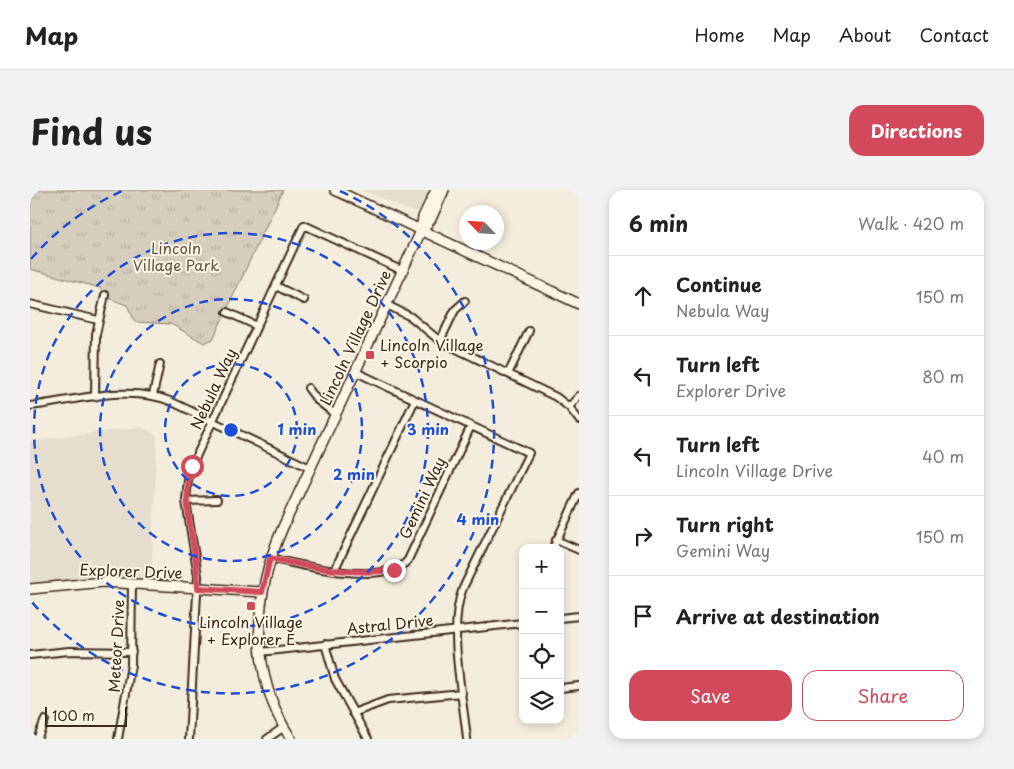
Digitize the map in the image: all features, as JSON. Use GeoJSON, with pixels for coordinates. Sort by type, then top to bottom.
{"type":"FeatureCollection","features":[{"type":"Feature","properties":{"kind":"street"},"geometry":{"type":"LineString","coordinates":[[336,190],[579,304]]}},
{"type":"Feature","properties":{"kind":"street"},"geometry":{"type":"LineString","coordinates":[[421,231],[423,216],[436,190]]}},
{"type":"Feature","properties":{"kind":"street"},"geometry":{"type":"LineString","coordinates":[[421,231],[431,218],[444,190]]}},
{"type":"Feature","properties":{"kind":"street","name":"Nebula Way"},"geometry":{"type":"LineString","coordinates":[[189,739],[198,588],[196,557],[186,501],[192,466],[212,422],[304,225],[403,271]]}},
{"type":"Feature","properties":{"kind":"street","name":"Lincoln Village Drive"},"geometry":{"type":"LineString","coordinates":[[291,739],[269,694],[260,652],[259,617],[262,592],[270,558],[421,231]]}},
{"type":"Feature","properties":{"kind":"street"},"geometry":{"type":"LineString","coordinates":[[276,286],[304,300]]}},
{"type":"Feature","properties":{"kind":"street"},"geometry":{"type":"LineString","coordinates":[[95,397],[94,362],[98,320],[105,295]]}},
{"type":"Feature","properties":{"kind":"street"},"geometry":{"type":"LineString","coordinates":[[440,341],[455,310],[465,301]]}},
{"type":"Feature","properties":{"kind":"street"},"geometry":{"type":"LineString","coordinates":[[30,304],[98,320]]}},
{"type":"Feature","properties":{"kind":"street"},"geometry":{"type":"LineString","coordinates":[[387,305],[411,317],[440,341],[556,397],[569,407],[579,420]]}},
{"type":"Feature","properties":{"kind":"street"},"geometry":{"type":"LineString","coordinates":[[227,312],[257,326]]}},
{"type":"Feature","properties":{"kind":"street"},"geometry":{"type":"LineString","coordinates":[[508,374],[528,331]]}},
{"type":"Feature","properties":{"kind":"street"},"geometry":{"type":"LineString","coordinates":[[152,395],[160,364]]}},
{"type":"Feature","properties":{"kind":"street"},"geometry":{"type":"LineString","coordinates":[[356,372],[529,453],[461,595],[457,608],[456,630],[467,739]]}},
{"type":"Feature","properties":{"kind":"street"},"geometry":{"type":"LineString","coordinates":[[308,388],[318,400],[336,415]]}},
{"type":"Feature","properties":{"kind":"street"},"geometry":{"type":"LineString","coordinates":[[30,406],[134,393],[152,395],[310,468]]}},
{"type":"Feature","properties":{"kind":"street"},"geometry":{"type":"LineString","coordinates":[[569,407],[579,396]]}},
{"type":"Feature","properties":{"kind":"street"},"geometry":{"type":"LineString","coordinates":[[334,571],[415,400]]}},
{"type":"Feature","properties":{"kind":"street","name":"Gemini Way"},"geometry":{"type":"LineString","coordinates":[[270,558],[334,571],[375,572],[394,570],[404,565],[471,426]]}},
{"type":"Feature","properties":{"kind":"street"},"geometry":{"type":"LineString","coordinates":[[554,544],[579,493]]}},
{"type":"Feature","properties":{"kind":"street"},"geometry":{"type":"LineString","coordinates":[[186,501],[217,500]]}},
{"type":"Feature","properties":{"kind":"street"},"geometry":{"type":"LineString","coordinates":[[556,540],[579,550]]}},
{"type":"Feature","properties":{"kind":"street","name":"Explorer Drive"},"geometry":{"type":"LineString","coordinates":[[30,589],[77,584],[132,584],[262,592]]}},
{"type":"Feature","properties":{"kind":"street","name":"Meteor Drive"},"geometry":{"type":"LineString","coordinates":[[118,739],[127,698],[132,652],[132,584]]}},
{"type":"Feature","properties":{"kind":"street"},"geometry":{"type":"LineString","coordinates":[[564,618],[579,616]]}},
{"type":"Feature","properties":{"kind":"street","name":"Astral Drive"},"geometry":{"type":"LineString","coordinates":[[260,652],[519,623]]}},
{"type":"Feature","properties":{"kind":"street"},"geometry":{"type":"LineString","coordinates":[[325,644],[335,679],[368,739]]}},
{"type":"Feature","properties":{"kind":"street"},"geometry":{"type":"LineString","coordinates":[[30,655],[69,651],[132,652]]}},
{"type":"Feature","properties":{"kind":"street"},"geometry":{"type":"LineString","coordinates":[[564,688],[579,686]]}},
{"type":"Feature","properties":{"kind":"street"},"geometry":{"type":"LineString","coordinates":[[353,713],[388,700],[462,693]]}},
{"type":"Feature","properties":{"kind":"street"},"geometry":{"type":"LineString","coordinates":[[36,739],[45,720]]}},
{"type":"Feature","properties":{"kind":"street"},"geometry":{"type":"LineString","coordinates":[[267,739],[284,727]]}},
{"type":"Feature","properties":{"kind":"shaded area"},"geometry":{"type":"Polygon","coordinates":[[[363,190],[429,190],[419,211],[413,212],[363,190]]]}},
{"type":"Feature","properties":{"kind":"shaded area"},"geometry":{"type":"Polygon","coordinates":[[[141,427],[157,435],[151,579],[120,577],[55,581],[30,585],[30,441],[141,427]]]}},
{"type":"Feature","properties":{"kind":"green space","name":"Lincoln Village Park"},"geometry":{"type":"Polygon","coordinates":[[[30,190],[283,190],[213,339],[204,343],[171,324],[135,322],[127,305],[105,297],[100,288],[30,269],[30,190]]]}},
{"type":"Feature","properties":{"kind":"place","name":"Lincoln Village + Scorpio"},"geometry":{"type":"Point","coordinates":[370,355]}},
{"type":"Feature","properties":{"kind":"place","name":"Lincoln Village + Explorer E"},"geometry":{"type":"Point","coordinates":[251,606]}},
{"type":"Feature","properties":{"kind":"route"},"geometry":{"type":"LineString","coordinates":[[192,466],[188,480],[186,501],[197,563],[198,588],[262,592],[270,558],[334,571],[375,572],[394,570]]}}]}
